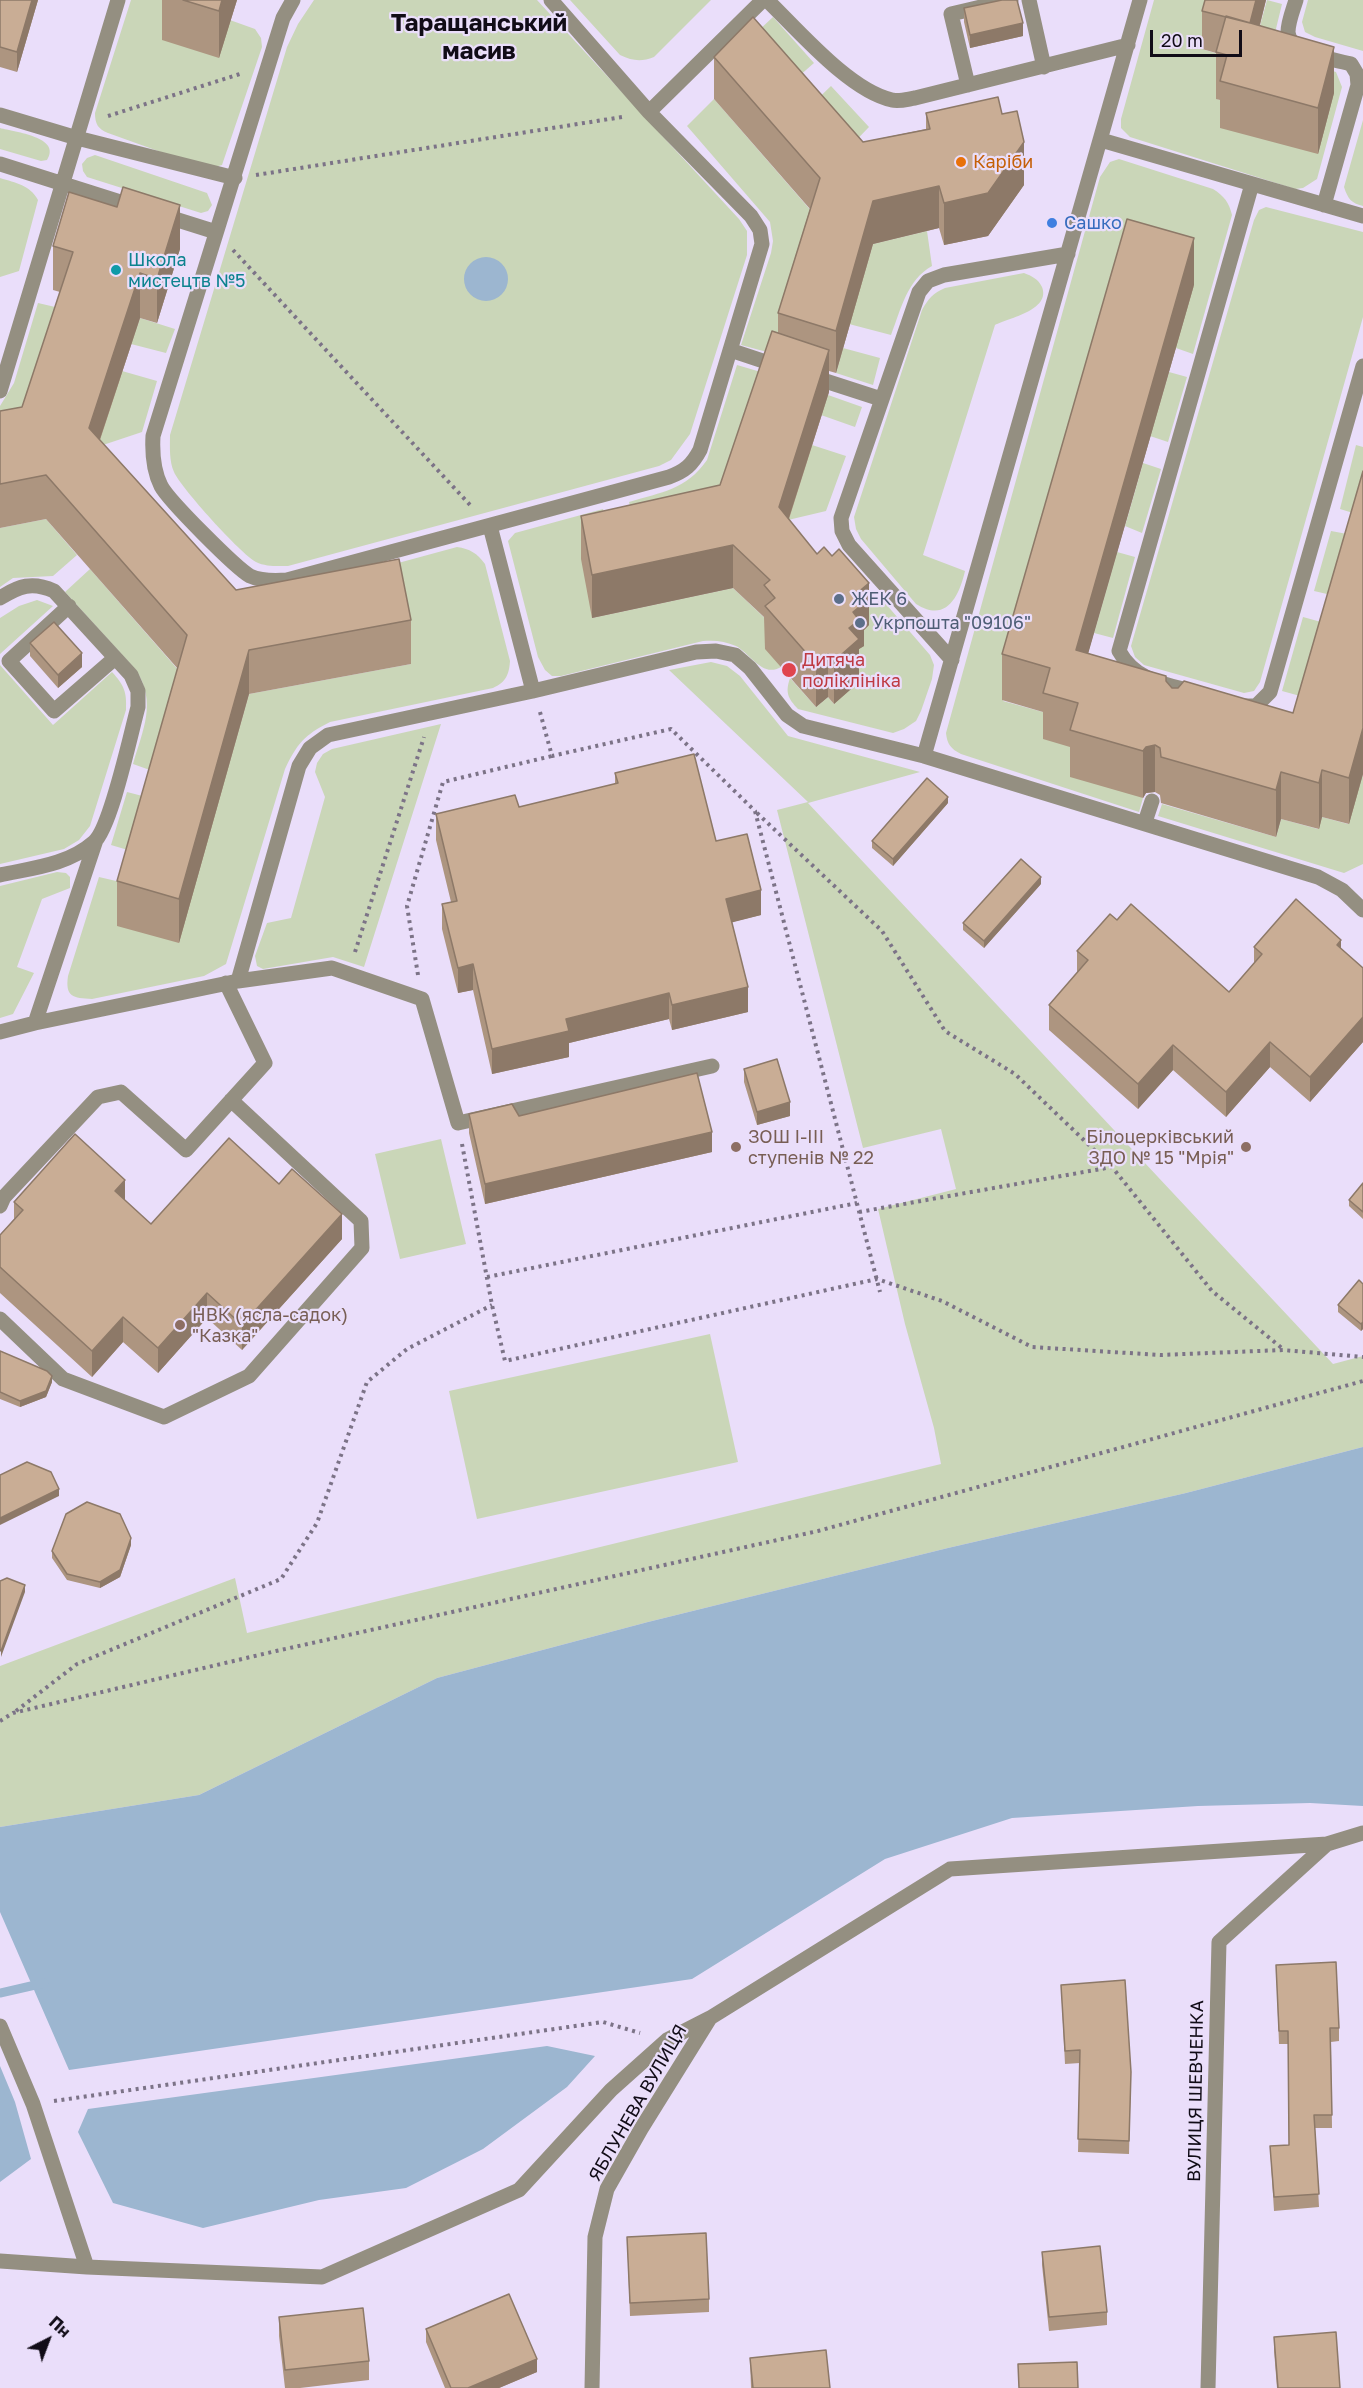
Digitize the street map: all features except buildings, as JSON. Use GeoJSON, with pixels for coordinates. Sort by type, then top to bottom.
{"type":"FeatureCollection","features":[{"type":"Feature","properties":{"kind":"street"},"geometry":{"type":"LineString","coordinates":[[0,391],[118,0]]}},
{"type":"Feature","properties":{"kind":"street"},"geometry":{"type":"LineString","coordinates":[[293,0],[283,18],[235,178],[216,232],[153,436],[152,456],[155,472],[163,489],[235,566],[252,577],[270,581],[287,580],[684,472],[693,463],[699,450],[762,244],[760,230],[751,216],[649,112],[551,0]]}},
{"type":"Feature","properties":{"kind":"street"},"geometry":{"type":"LineString","coordinates":[[649,112],[765,0],[853,83],[871,94],[894,101],[915,98],[1128,45]]}},
{"type":"Feature","properties":{"kind":"street"},"geometry":{"type":"LineString","coordinates":[[968,85],[951,14],[1011,0]]}},
{"type":"Feature","properties":{"kind":"street"},"geometry":{"type":"LineString","coordinates":[[1029,0],[1044,67]]}},
{"type":"Feature","properties":{"kind":"street"},"geometry":{"type":"LineString","coordinates":[[924,756],[1140,0]]}},
{"type":"Feature","properties":{"kind":"street"},"geometry":{"type":"LineString","coordinates":[[1296,0],[1288,30],[1290,40],[1297,49],[1357,65],[1358,86],[1324,205]]}},
{"type":"Feature","properties":{"kind":"street"},"geometry":{"type":"LineString","coordinates":[[0,115],[79,131],[235,178]]}},
{"type":"Feature","properties":{"kind":"street"},"geometry":{"type":"LineString","coordinates":[[1101,140],[1363,216]]}},
{"type":"Feature","properties":{"kind":"street"},"geometry":{"type":"LineString","coordinates":[[0,164],[216,232]]}},
{"type":"Feature","properties":{"kind":"street"},"geometry":{"type":"LineString","coordinates":[[1252,184],[1119,651],[1127,666],[1142,676],[1239,705],[1256,706],[1270,692],[1363,366]]}},
{"type":"Feature","properties":{"kind":"street"},"geometry":{"type":"LineString","coordinates":[[952,660],[849,545],[842,531],[841,518],[919,292],[928,282],[944,275],[1068,254]]}},
{"type":"Feature","properties":{"kind":"street"},"geometry":{"type":"LineString","coordinates":[[730,350],[881,399]]}},
{"type":"Feature","properties":{"kind":"street"},"geometry":{"type":"LineString","coordinates":[[490,526],[534,691]]}},
{"type":"Feature","properties":{"kind":"street"},"geometry":{"type":"LineString","coordinates":[[0,598],[16,588],[40,585],[54,591],[131,675],[138,691],[138,707],[107,821],[96,840],[35,1023]]}},
{"type":"Feature","properties":{"kind":"street"},"geometry":{"type":"LineString","coordinates":[[69,606],[9,661],[54,711],[115,658]]}},
{"type":"Feature","properties":{"kind":"street"},"geometry":{"type":"LineString","coordinates":[[0,1206],[4,1197],[98,1097],[121,1092],[186,1150],[265,1064],[232,982],[299,766],[310,748],[328,735],[534,691],[696,652],[716,651],[735,655],[750,668],[787,715],[803,726],[924,756],[1318,877],[1342,890],[1363,910]]}},
{"type":"Feature","properties":{"kind":"street"},"geometry":{"type":"LineString","coordinates":[[1180,707],[1185,690]]}},
{"type":"Feature","properties":{"kind":"street"},"geometry":{"type":"LineString","coordinates":[[1145,822],[1152,801]]}},
{"type":"Feature","properties":{"kind":"street"},"geometry":{"type":"LineString","coordinates":[[0,875],[59,862],[77,854],[96,840]]}},
{"type":"Feature","properties":{"kind":"street"},"geometry":{"type":"LineString","coordinates":[[0,1032],[232,982],[332,968],[422,999],[458,1123],[712,1066]]}},
{"type":"Feature","properties":{"kind":"street"},"geometry":{"type":"LineString","coordinates":[[0,1319],[63,1379],[164,1417],[249,1376],[362,1248],[361,1221],[231,1100]]}},
{"type":"Feature","properties":{"kind":"street"},"geometry":{"type":"LineString","coordinates":[[0,2261],[322,2277],[519,2190],[611,2090],[667,2040],[710,2018],[950,1869],[1327,1844],[1363,1833]]}},
{"type":"Feature","properties":{"kind":"street","name":"ВУЛИЦЯ ШЕВЧЕНКА"},"geometry":{"type":"LineString","coordinates":[[1208,2388],[1219,1942],[1327,1844]]}},
{"type":"Feature","properties":{"kind":"street","name":"ЯБЛУНЕВА ВУЛИЦЯ"},"geometry":{"type":"LineString","coordinates":[[592,2388],[595,2237],[608,2188],[641,2129],[710,2018]]}},
{"type":"Feature","properties":{"kind":"street"},"geometry":{"type":"LineString","coordinates":[[0,2026],[33,2104],[87,2267]]}},
{"type":"Feature","properties":{"kind":"path"},"geometry":{"type":"LineString","coordinates":[[79,131],[269,65]]}},
{"type":"Feature","properties":{"kind":"path"},"geometry":{"type":"LineString","coordinates":[[235,178],[649,112]]}},
{"type":"Feature","properties":{"kind":"path"},"geometry":{"type":"LineString","coordinates":[[216,232],[490,526]]}},
{"type":"Feature","properties":{"kind":"path"},"geometry":{"type":"LineString","coordinates":[[534,691],[552,756]]}},
{"type":"Feature","properties":{"kind":"path"},"geometry":{"type":"LineString","coordinates":[[348,973],[432,713]]}},
{"type":"Feature","properties":{"kind":"path"},"geometry":{"type":"LineString","coordinates":[[422,999],[407,906],[443,782],[671,729],[882,931],[945,1031],[1014,1074],[1112,1167],[1212,1291],[1283,1350]]}},
{"type":"Feature","properties":{"kind":"path"},"geometry":{"type":"LineString","coordinates":[[755,811],[880,1292]]}},
{"type":"Feature","properties":{"kind":"path"},"geometry":{"type":"LineString","coordinates":[[458,1123],[492,1305],[505,1361],[877,1279],[942,1301],[1032,1347],[1160,1355],[1283,1350],[1363,1357]]}},
{"type":"Feature","properties":{"kind":"path"},"geometry":{"type":"LineString","coordinates":[[859,1212],[1112,1167]]}},
{"type":"Feature","properties":{"kind":"path"},"geometry":{"type":"LineString","coordinates":[[487,1277],[857,1203]]}},
{"type":"Feature","properties":{"kind":"path"},"geometry":{"type":"LineString","coordinates":[[0,1721],[77,1664],[281,1579],[317,1523],[367,1382],[407,1349],[492,1305]]}},
{"type":"Feature","properties":{"kind":"path"},"geometry":{"type":"LineString","coordinates":[[13,1713],[287,1649],[818,1531],[1363,1381]]}},
{"type":"Feature","properties":{"kind":"path"},"geometry":{"type":"LineString","coordinates":[[33,2104],[603,2022],[667,2040]]}},
{"type":"Feature","properties":{"kind":"green space"},"geometry":{"type":"Polygon","coordinates":[[[131,0],[174,0],[255,29],[261,38],[262,47],[222,165],[208,169],[108,133],[98,126],[95,113],[131,0]]]}},
{"type":"Feature","properties":{"kind":"green space"},"geometry":{"type":"Polygon","coordinates":[[[314,0],[537,0],[739,219],[747,231],[747,255],[690,434],[671,460],[659,466],[288,566],[264,565],[256,562],[225,534],[188,492],[172,468],[170,435],[287,47],[298,24],[314,0]]]}},
{"type":"Feature","properties":{"kind":"green space"},"geometry":{"type":"Polygon","coordinates":[[[570,0],[711,0],[654,57],[633,60],[620,55],[570,0]]]}},
{"type":"Feature","properties":{"kind":"green space"},"geometry":{"type":"Polygon","coordinates":[[[1154,0],[1216,0],[1202,49],[1228,57],[1217,99],[1227,102],[1300,61],[1336,72],[1342,87],[1317,179],[1303,188],[1295,189],[1130,137],[1121,128],[1121,119],[1154,0]]]}},
{"type":"Feature","properties":{"kind":"green space"},"geometry":{"type":"Polygon","coordinates":[[[1267,0],[1282,4],[1265,74],[1248,70],[1267,0]]]}},
{"type":"Feature","properties":{"kind":"green space"},"geometry":{"type":"Polygon","coordinates":[[[1308,0],[1363,0],[1363,51],[1305,32],[1302,22],[1308,0]]]}},
{"type":"Feature","properties":{"kind":"green space"},"geometry":{"type":"Polygon","coordinates":[[[773,17],[814,63],[782,91],[741,47],[773,17]]]}},
{"type":"Feature","properties":{"kind":"green space"},"geometry":{"type":"Polygon","coordinates":[[[831,86],[869,127],[840,157],[802,114],[831,86]]]}},
{"type":"Feature","properties":{"kind":"green space"},"geometry":{"type":"Polygon","coordinates":[[[714,99],[820,221],[778,355],[741,345],[773,241],[770,222],[687,126],[714,99]]]}},
{"type":"Feature","properties":{"kind":"green space"},"geometry":{"type":"Polygon","coordinates":[[[1363,120],[1363,206],[1350,200],[1344,187],[1363,120]]]}},
{"type":"Feature","properties":{"kind":"green space"},"geometry":{"type":"Polygon","coordinates":[[[0,128],[43,141],[50,152],[47,160],[41,161],[0,149],[0,128]]]}},
{"type":"Feature","properties":{"kind":"green space"},"geometry":{"type":"Polygon","coordinates":[[[95,155],[207,193],[212,205],[208,211],[201,213],[87,177],[82,164],[87,158],[95,155]]]}},
{"type":"Feature","properties":{"kind":"green space"},"geometry":{"type":"Polygon","coordinates":[[[1119,159],[1213,189],[1225,200],[1232,215],[1193,354],[1176,348],[1003,701],[1050,714],[1078,749],[1143,798],[1139,812],[961,754],[950,746],[946,733],[1100,177],[1110,162],[1119,159]]]}},
{"type":"Feature","properties":{"kind":"green space"},"geometry":{"type":"Polygon","coordinates":[[[0,178],[27,188],[38,200],[19,271],[0,277],[0,178]]]}},
{"type":"Feature","properties":{"kind":"green space"},"geometry":{"type":"Polygon","coordinates":[[[1266,207],[1363,232],[1363,317],[1260,682],[1254,691],[1244,693],[1144,665],[1135,657],[1131,646],[1254,220],[1259,210],[1266,207]]]}},
{"type":"Feature","properties":{"kind":"green space"},"geometry":{"type":"Polygon","coordinates":[[[927,231],[932,266],[916,279],[911,287],[891,335],[849,324],[873,244],[927,231]]]}},
{"type":"Feature","properties":{"kind":"green space"},"geometry":{"type":"Polygon","coordinates":[[[1024,273],[1039,282],[1043,295],[1040,302],[1027,312],[995,325],[923,555],[965,571],[959,590],[950,604],[935,611],[926,609],[916,604],[861,539],[854,517],[926,303],[934,294],[945,288],[1024,273]]]}},
{"type":"Feature","properties":{"kind":"green space"},"geometry":{"type":"Polygon","coordinates":[[[38,303],[68,310],[0,456],[0,406],[14,383],[38,303]]]}},
{"type":"Feature","properties":{"kind":"green space"},"geometry":{"type":"Polygon","coordinates":[[[140,318],[175,329],[166,353],[131,344],[140,318]]]}},
{"type":"Feature","properties":{"kind":"green space"},"geometry":{"type":"Polygon","coordinates":[[[843,348],[880,358],[873,385],[836,373],[843,348]]]}},
{"type":"Feature","properties":{"kind":"green space"},"geometry":{"type":"Polygon","coordinates":[[[737,365],[771,375],[720,527],[640,545],[629,502],[682,484],[691,478],[707,460],[737,365]]]}},
{"type":"Feature","properties":{"kind":"green space"},"geometry":{"type":"Polygon","coordinates":[[[122,371],[157,381],[142,432],[97,447],[122,371]]]}},
{"type":"Feature","properties":{"kind":"green space"},"geometry":{"type":"Polygon","coordinates":[[[1169,372],[1187,377],[1168,442],[1150,436],[1169,372]]]}},
{"type":"Feature","properties":{"kind":"green space"},"geometry":{"type":"Polygon","coordinates":[[[828,395],[862,407],[855,427],[821,415],[828,395]]]}},
{"type":"Feature","properties":{"kind":"green space"},"geometry":{"type":"Polygon","coordinates":[[[812,445],[846,456],[826,511],[788,520],[812,445]]]}},
{"type":"Feature","properties":{"kind":"green space"},"geometry":{"type":"Polygon","coordinates":[[[1356,445],[1363,447],[1363,516],[1340,509],[1356,445]]]}},
{"type":"Feature","properties":{"kind":"green space"},"geometry":{"type":"Polygon","coordinates":[[[1143,463],[1161,469],[1142,533],[1125,526],[1143,463]]]}},
{"type":"Feature","properties":{"kind":"green space"},"geometry":{"type":"Polygon","coordinates":[[[603,509],[615,551],[592,618],[733,588],[770,623],[781,667],[774,670],[762,667],[736,646],[724,642],[703,641],[561,676],[552,676],[545,670],[538,657],[508,541],[515,533],[603,509]]]}},
{"type":"Feature","properties":{"kind":"green space"},"geometry":{"type":"Polygon","coordinates":[[[46,519],[77,555],[53,576],[13,578],[0,587],[0,528],[46,519]]]}},
{"type":"Feature","properties":{"kind":"green space"},"geometry":{"type":"Polygon","coordinates":[[[1331,531],[1358,536],[1340,597],[1314,591],[1331,531]]]}},
{"type":"Feature","properties":{"kind":"green space"},"geometry":{"type":"Polygon","coordinates":[[[457,547],[473,552],[485,564],[510,661],[508,674],[504,681],[493,688],[330,722],[314,731],[293,753],[285,769],[226,964],[204,976],[92,999],[72,995],[68,988],[68,976],[99,877],[129,884],[206,844],[249,694],[411,664],[365,572],[457,547]]]}},
{"type":"Feature","properties":{"kind":"green space"},"geometry":{"type":"Polygon","coordinates":[[[1117,552],[1135,557],[1113,638],[1094,633],[1117,552]]]}},
{"type":"Feature","properties":{"kind":"green space"},"geometry":{"type":"Polygon","coordinates":[[[90,569],[187,680],[161,774],[133,764],[144,728],[147,705],[146,694],[136,670],[65,592],[90,569]]]}},
{"type":"Feature","properties":{"kind":"green space"},"geometry":{"type":"Polygon","coordinates":[[[879,596],[930,655],[934,665],[932,679],[916,721],[893,733],[798,709],[788,695],[790,678],[816,707],[828,697],[834,704],[859,614],[879,596]]]}},
{"type":"Feature","properties":{"kind":"green space"},"geometry":{"type":"Polygon","coordinates":[[[37,600],[53,606],[0,654],[0,618],[19,606],[37,600]]]}},
{"type":"Feature","properties":{"kind":"green space"},"geometry":{"type":"Polygon","coordinates":[[[1303,617],[1332,625],[1311,699],[1282,691],[1303,617]]]}},
{"type":"Feature","properties":{"kind":"green space"},"geometry":{"type":"Polygon","coordinates":[[[711,662],[727,666],[740,676],[788,736],[920,772],[808,803],[1333,1364],[1363,1356],[1363,1447],[1186,1493],[948,1548],[648,1622],[437,1678],[199,1795],[0,1827],[0,1666],[235,1578],[247,1633],[941,1464],[934,1428],[905,1324],[878,1209],[956,1189],[941,1129],[863,1148],[777,810],[808,802],[669,670],[711,662]]]}},
{"type":"Feature","properties":{"kind":"green space"},"geometry":{"type":"Polygon","coordinates":[[[0,665],[53,725],[112,672],[124,689],[126,710],[90,826],[79,840],[64,849],[0,864],[0,665]]]}},
{"type":"Feature","properties":{"kind":"green space"},"geometry":{"type":"Polygon","coordinates":[[[441,724],[364,967],[333,957],[263,969],[257,966],[255,956],[267,923],[291,918],[325,797],[315,772],[317,763],[323,754],[332,749],[441,724]]]}},
{"type":"Feature","properties":{"kind":"green space"},"geometry":{"type":"Polygon","coordinates":[[[1363,774],[1363,864],[1344,873],[1158,816],[1162,804],[1276,837],[1281,819],[1318,829],[1322,817],[1348,824],[1363,774]]]}},
{"type":"Feature","properties":{"kind":"green space"},"geometry":{"type":"Polygon","coordinates":[[[127,792],[154,799],[138,853],[111,845],[127,792]]]}},
{"type":"Feature","properties":{"kind":"green space"},"geometry":{"type":"Polygon","coordinates":[[[57,872],[66,873],[70,877],[70,888],[42,899],[17,967],[34,973],[13,1014],[0,1018],[0,886],[57,872]]]}},
{"type":"Feature","properties":{"kind":"green space"},"geometry":{"type":"Polygon","coordinates":[[[441,1139],[466,1244],[400,1259],[375,1154],[441,1139]]]}},
{"type":"Feature","properties":{"kind":"green space"},"geometry":{"type":"Polygon","coordinates":[[[710,1334],[738,1462],[477,1519],[449,1391],[710,1334]]]}},
{"type":"Feature","properties":{"kind":"water"},"geometry":{"type":"Polygon","coordinates":[[[486,257],[495,258],[502,263],[507,270],[507,288],[502,295],[495,300],[486,301],[477,300],[470,295],[465,288],[464,279],[465,270],[470,263],[477,258],[486,257]]]}},
{"type":"Feature","properties":{"kind":"water"},"geometry":{"type":"Polygon","coordinates":[[[1363,1447],[1363,1806],[1310,1803],[1198,1806],[1012,1818],[885,1859],[692,1979],[69,2070],[0,1912],[0,1827],[199,1795],[437,1678],[648,1622],[948,1548],[1186,1493],[1363,1447]]]}},
{"type":"Feature","properties":{"kind":"water"},"geometry":{"type":"Polygon","coordinates":[[[547,2046],[595,2056],[567,2087],[483,2149],[406,2188],[319,2200],[203,2228],[113,2203],[78,2132],[88,2109],[547,2046]]]}},
{"type":"Feature","properties":{"kind":"water"},"geometry":{"type":"Polygon","coordinates":[[[0,2066],[15,2102],[31,2159],[0,2182],[0,2066]]]}},
{"type":"Feature","properties":{"kind":"waterway"},"geometry":{"type":"LineString","coordinates":[[0,1993],[44,1983]]}},
{"type":"Feature","properties":{"kind":"place","name":"Каріби"},"geometry":{"type":"Point","coordinates":[961,162]}},
{"type":"Feature","properties":{"kind":"place","name":"Сашко"},"geometry":{"type":"Point","coordinates":[1052,223]}},
{"type":"Feature","properties":{"kind":"place","name":"Школа мистецтв №5"},"geometry":{"type":"Point","coordinates":[116,270]}},
{"type":"Feature","properties":{"kind":"place","name":"ЖЕК 6"},"geometry":{"type":"Point","coordinates":[839,599]}},
{"type":"Feature","properties":{"kind":"place","name":"Укрпошта \"09106\""},"geometry":{"type":"Point","coordinates":[860,623]}},
{"type":"Feature","properties":{"kind":"place","name":"Дитяча поліклініка"},"geometry":{"type":"Point","coordinates":[789,670]}},
{"type":"Feature","properties":{"kind":"place","name":"ЗОШ І-ІІІ ступенів № 22"},"geometry":{"type":"Point","coordinates":[736,1147]}},
{"type":"Feature","properties":{"kind":"place","name":"Білоцерківський ЗДО № 15 \"Мрія\""},"geometry":{"type":"Point","coordinates":[1246,1147]}},
{"type":"Feature","properties":{"kind":"place","name":"НВК (ясла-садок) \"Казка\""},"geometry":{"type":"Point","coordinates":[180,1325]}},
{"type":"Feature","properties":{"kind":"district","name":"Таращанський масив"},"geometry":{"type":"Point","coordinates":[479,37]}}]}
